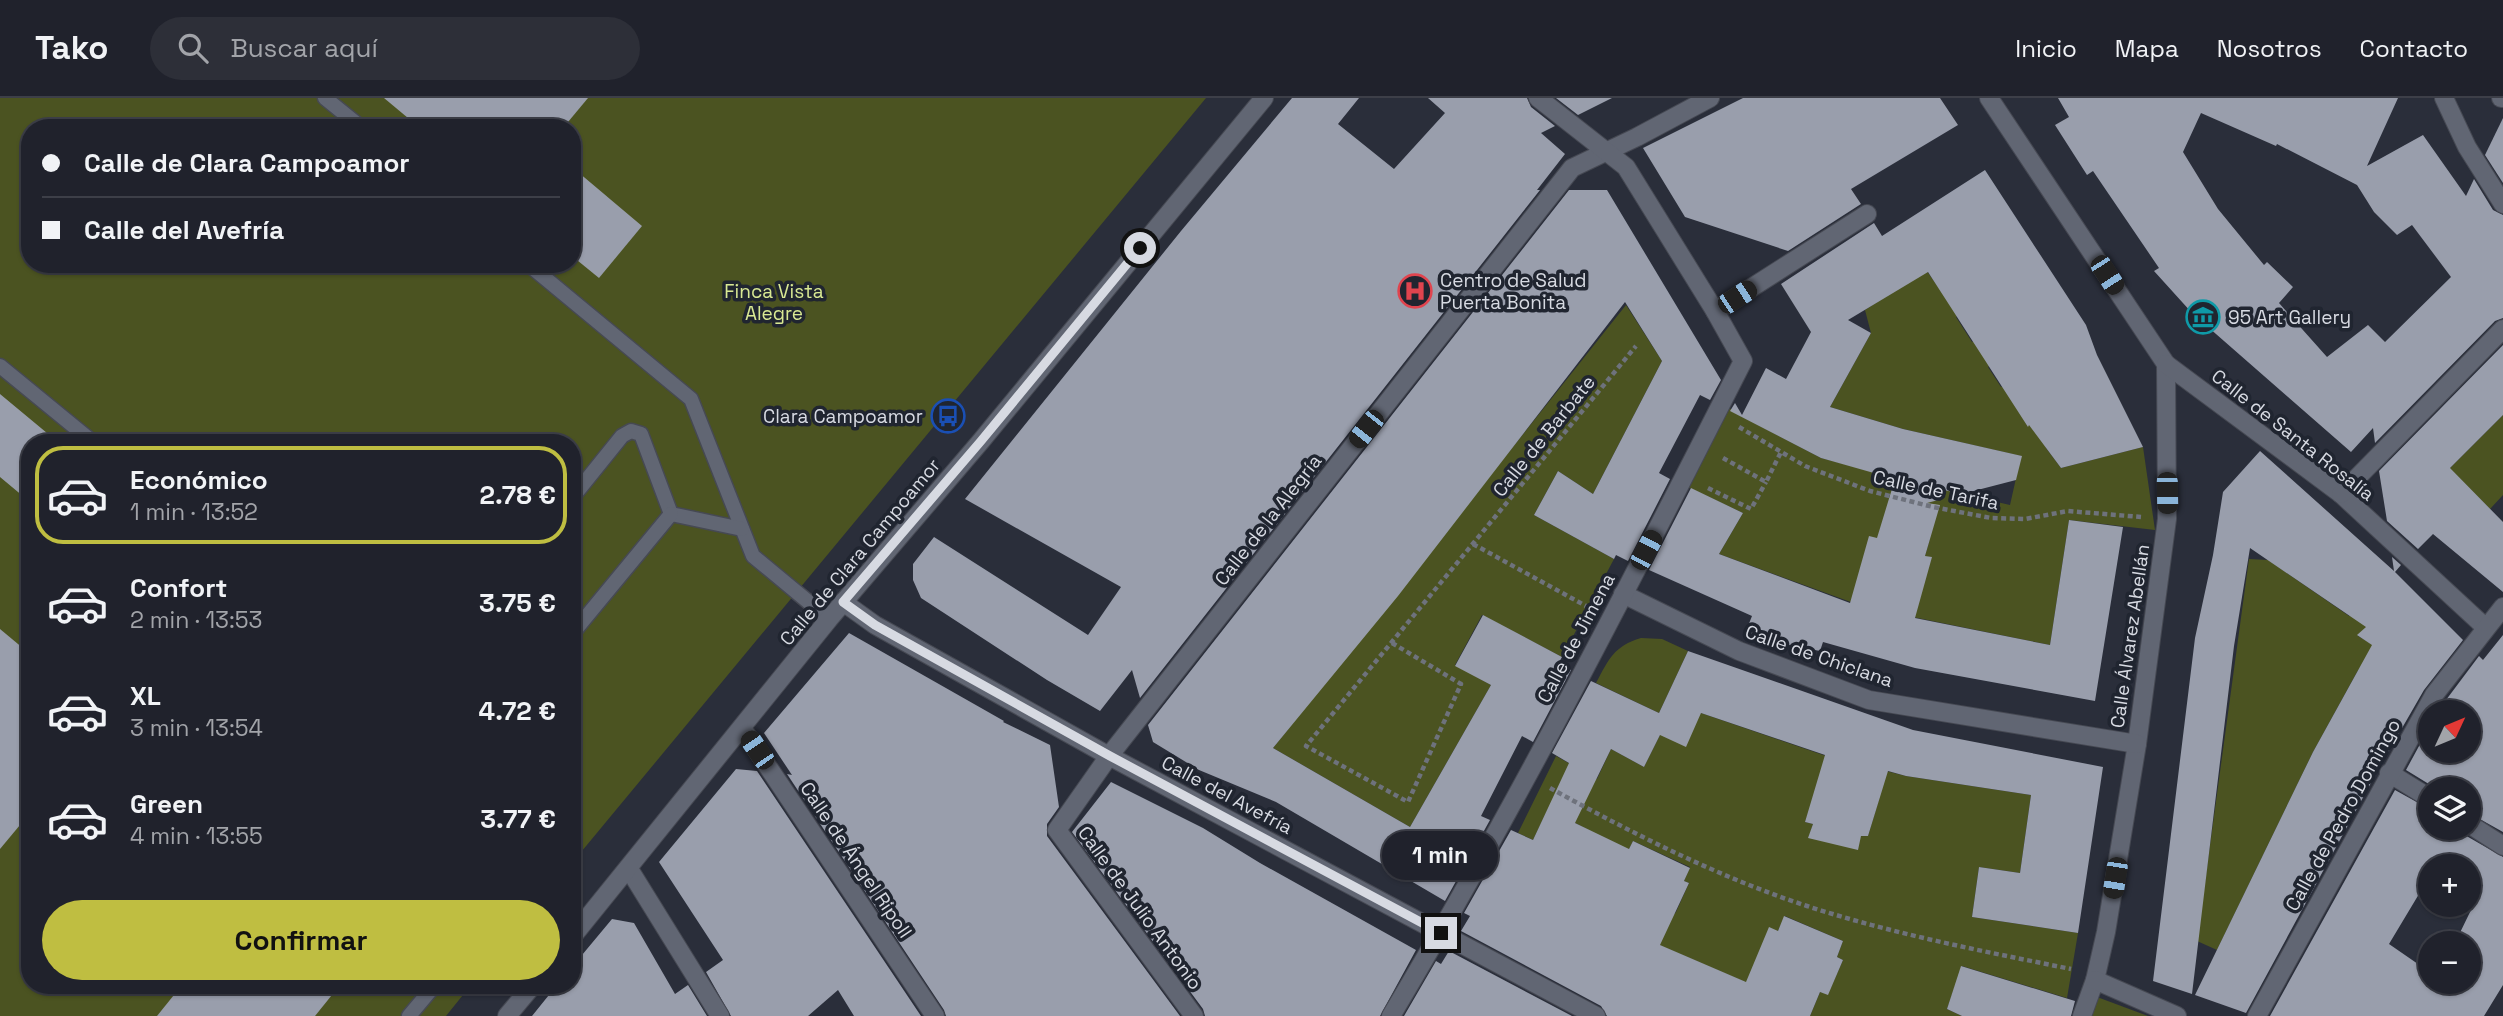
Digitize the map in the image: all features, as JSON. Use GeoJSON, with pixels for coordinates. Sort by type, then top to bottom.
{"type":"FeatureCollection","features":[{"type":"Feature","properties":{"kind":"street","name":"Calle de Clara Campoamor"},"geometry":{"type":"LineString","coordinates":[[581,926],[843,602],[981,441],[1264,98]]}},
{"type":"Feature","properties":{"kind":"street"},"geometry":{"type":"LineString","coordinates":[[1538,98],[1626,167],[1715,311],[1867,214]]}},
{"type":"Feature","properties":{"kind":"street","name":"Calle de la Alegría"},"geometry":{"type":"LineString","coordinates":[[1110,756],[1572,169],[1710,98]]}},
{"type":"Feature","properties":{"kind":"street"},"geometry":{"type":"LineString","coordinates":[[1989,98],[2166,364]]}},
{"type":"Feature","properties":{"kind":"street"},"geometry":{"type":"LineString","coordinates":[[2444,98],[2467,148],[2503,204]]}},
{"type":"Feature","properties":{"kind":"street","name":"Calle de Jimena"},"geometry":{"type":"LineString","coordinates":[[1391,1016],[1441,933],[1527,776],[1685,477],[1743,361],[1715,311]]}},
{"type":"Feature","properties":{"kind":"street"},"geometry":{"type":"LineString","coordinates":[[2341,494],[2503,329]]}},
{"type":"Feature","properties":{"kind":"street","name":"Calle de Santa Rosalía"},"geometry":{"type":"LineString","coordinates":[[2166,364],[2341,494],[2485,627]]}},
{"type":"Feature","properties":{"kind":"street","name":"Calle Álvarez Abellán"},"geometry":{"type":"LineString","coordinates":[[2082,1016],[2095,980],[2106,932],[2137,744],[2167,519],[2166,364]]}},
{"type":"Feature","properties":{"kind":"street","name":"Calle de Chiclana"},"geometry":{"type":"LineString","coordinates":[[1623,594],[1739,652],[1869,700],[2137,744]]}},
{"type":"Feature","properties":{"kind":"street","name":"Calle del Avefría"},"geometry":{"type":"LineString","coordinates":[[843,602],[875,625],[1110,756],[1596,1016]]}},
{"type":"Feature","properties":{"kind":"street","name":"Calle de Pedro Domingo"},"geometry":{"type":"LineString","coordinates":[[2257,1016],[2389,772],[2434,695],[2503,607]]}},
{"type":"Feature","properties":{"kind":"street","name":"Calle de Ángel Ripoll"},"geometry":{"type":"LineString","coordinates":[[742,728],[935,1016]]}},
{"type":"Feature","properties":{"kind":"street","name":"Calle de Julio Antonio"},"geometry":{"type":"LineString","coordinates":[[1110,756],[1056,830],[1194,1016]]}},
{"type":"Feature","properties":{"kind":"street"},"geometry":{"type":"LineString","coordinates":[[2389,772],[2418,791]]}},
{"type":"Feature","properties":{"kind":"street"},"geometry":{"type":"LineString","coordinates":[[2481,832],[2503,846]]}},
{"type":"Feature","properties":{"kind":"street"},"geometry":{"type":"LineString","coordinates":[[629,869],[720,1016]]}},
{"type":"Feature","properties":{"kind":"street"},"geometry":{"type":"LineString","coordinates":[[2095,980],[2177,1016]]}},
{"type":"Feature","properties":{"kind":"street"},"geometry":{"type":"LineString","coordinates":[[507,1016],[525,994]]}},
{"type":"Feature","properties":{"kind":"lane"},"geometry":{"type":"LineString","coordinates":[[326,98],[351,119]]}},
{"type":"Feature","properties":{"kind":"lane"},"geometry":{"type":"LineString","coordinates":[[539,273],[691,399],[752,556],[829,619]]}},
{"type":"Feature","properties":{"kind":"lane"},"geometry":{"type":"LineString","coordinates":[[0,366],[83,434]]}},
{"type":"Feature","properties":{"kind":"lane"},"geometry":{"type":"LineString","coordinates":[[581,487],[622,436],[631,431],[641,434],[671,514]]}},
{"type":"Feature","properties":{"kind":"lane"},"geometry":{"type":"LineString","coordinates":[[671,514],[742,529]]}},
{"type":"Feature","properties":{"kind":"lane"},"geometry":{"type":"LineString","coordinates":[[581,623],[671,514]]}},
{"type":"Feature","properties":{"kind":"lane"},"geometry":{"type":"LineString","coordinates":[[410,1016],[428,994]]}},
{"type":"Feature","properties":{"kind":"path","name":"Calle de Barbate"},"geometry":{"type":"LineString","coordinates":[[1392,643],[1461,684],[1408,802],[1306,746],[1636,346]]}},
{"type":"Feature","properties":{"kind":"path","name":"Calle de Tarifa"},"geometry":{"type":"LineString","coordinates":[[1717,414],[1805,466],[1870,491],[1991,518],[2025,519],[2068,511],[2167,519]]}},
{"type":"Feature","properties":{"kind":"path"},"geometry":{"type":"LineString","coordinates":[[1700,446],[1766,482]]}},
{"type":"Feature","properties":{"kind":"path"},"geometry":{"type":"LineString","coordinates":[[1685,477],[1751,509],[1782,452]]}},
{"type":"Feature","properties":{"kind":"path"},"geometry":{"type":"LineString","coordinates":[[1474,544],[1610,620]]}},
{"type":"Feature","properties":{"kind":"path"},"geometry":{"type":"LineString","coordinates":[[1527,776],[1598,814],[1725,875],[1806,905],[1974,950],[2072,969],[2095,980]]}},
{"type":"Feature","properties":{"kind":"green space","name":"Finca Vista Alegre"},"geometry":{"type":"Polygon","coordinates":[[[0,98],[1206,98],[581,852],[581,434],[21,434],[21,994],[464,994],[446,1016],[0,1016],[0,98]]]}},
{"type":"Feature","properties":{"kind":"green space"},"geometry":{"type":"Polygon","coordinates":[[[1926,270],[1942,292],[1989,296],[1956,317],[1972,342],[2003,322],[2019,347],[1988,367],[2001,387],[2036,365],[2046,448],[2061,468],[2143,447],[2155,530],[2069,520],[2050,645],[1908,616],[1930,538],[1859,605],[1719,554],[1743,513],[1681,484],[1722,403],[1741,416],[1821,458],[2010,505],[2021,456],[1903,429],[1830,407],[1871,333],[1865,310],[1926,270]]]}},
{"type":"Feature","properties":{"kind":"green space"},"geometry":{"type":"Polygon","coordinates":[[[1626,305],[1662,361],[1593,494],[1558,471],[1534,515],[1614,559],[1562,657],[1482,615],[1455,665],[1491,685],[1410,827],[1273,748],[1626,305]]]}},
{"type":"Feature","properties":{"kind":"green space"},"geometry":{"type":"Polygon","coordinates":[[[2503,415],[2503,495],[2490,509],[2449,469],[2503,415]]]}},
{"type":"Feature","properties":{"kind":"green space"},"geometry":{"type":"Polygon","coordinates":[[[2249,559],[2268,560],[2349,616],[2361,605],[2374,619],[2358,636],[2375,646],[2357,672],[2313,752],[2217,950],[2197,941],[2249,559]]]}},
{"type":"Feature","properties":{"kind":"green space"},"geometry":{"type":"Polygon","coordinates":[[[1641,638],[1662,639],[1688,651],[1659,713],[1596,683],[1618,649],[1641,638]]]}},
{"type":"Feature","properties":{"kind":"green space"},"geometry":{"type":"Polygon","coordinates":[[[1701,713],[1829,757],[1805,822],[1813,824],[1809,837],[1868,836],[1879,799],[1878,769],[1906,776],[2031,795],[2020,873],[1979,867],[1972,917],[2078,933],[2067,998],[1962,966],[1947,1009],[1962,1016],[1810,1016],[1820,992],[1828,994],[1843,960],[1837,957],[1843,941],[1785,916],[1752,985],[1652,942],[1676,912],[1689,883],[1684,881],[1690,867],[1633,841],[1627,853],[1548,809],[1533,840],[1518,833],[1556,756],[1597,779],[1611,749],[1644,767],[1660,735],[1701,713]]]}},
{"type":"Feature","properties":{"kind":"green space"},"geometry":{"type":"Polygon","coordinates":[[[2097,997],[2148,1016],[2090,1016],[2097,997]]]}},
{"type":"Feature","properties":{"kind":"building"},"geometry":{"type":"Polygon","coordinates":[[[384,98],[588,98],[570,119],[409,119],[384,98]]]}},
{"type":"Feature","properties":{"kind":"building"},"geometry":{"type":"Polygon","coordinates":[[[1292,98],[1359,98],[1338,124],[1394,169],[1445,113],[1428,98],[1527,98],[1531,107],[1555,126],[1541,133],[1565,154],[1537,190],[1540,190],[1140,698],[1132,670],[1100,711],[921,598],[913,580],[913,564],[934,537],[1088,635],[1121,587],[965,499],[1292,98]]]}},
{"type":"Feature","properties":{"kind":"building"},"geometry":{"type":"Polygon","coordinates":[[[1556,98],[1612,98],[1578,115],[1556,98]]]}},
{"type":"Feature","properties":{"kind":"building"},"geometry":{"type":"Polygon","coordinates":[[[1743,98],[1940,98],[1958,125],[1851,189],[1861,204],[1788,251],[1685,217],[1643,148],[1743,98]]]}},
{"type":"Feature","properties":{"kind":"building"},"geometry":{"type":"Polygon","coordinates":[[[2058,98],[2398,98],[2367,166],[2423,135],[2466,196],[2474,179],[2493,210],[2503,215],[2503,318],[2495,321],[2375,443],[2373,428],[2351,452],[2192,313],[2154,271],[2159,268],[2093,171],[2087,175],[2055,125],[2069,117],[2058,98]],[[2201,113],[2183,152],[2218,209],[2264,265],[2267,262],[2293,287],[2279,303],[2327,357],[2368,325],[2385,342],[2451,277],[2412,225],[2397,235],[2374,212],[2357,185],[2277,144],[2276,146],[2201,113]]]}},
{"type":"Feature","properties":{"kind":"building"},"geometry":{"type":"Polygon","coordinates":[[[2503,118],[2503,183],[2485,155],[2503,118]]]}},
{"type":"Feature","properties":{"kind":"building"},"geometry":{"type":"Polygon","coordinates":[[[1985,170],[2086,325],[2097,355],[2143,447],[2061,468],[2029,425],[2028,427],[1928,272],[1848,320],[1871,333],[1830,407],[1903,429],[2022,456],[2016,480],[1962,494],[1944,490],[1942,499],[1927,503],[1940,505],[1925,556],[1932,557],[1915,618],[2050,645],[2069,520],[2123,527],[2095,701],[1915,668],[1823,642],[1820,651],[1744,636],[1752,616],[1649,570],[1691,488],[1743,513],[1719,554],[1850,603],[1869,536],[1877,538],[1895,479],[1821,458],[1730,411],[1735,403],[1742,415],[1766,368],[1786,379],[1811,332],[1781,284],[1874,223],[1882,236],[1985,170]]]}},
{"type":"Feature","properties":{"kind":"building"},"geometry":{"type":"Polygon","coordinates":[[[581,175],[642,226],[599,278],[581,263],[581,175]]]}},
{"type":"Feature","properties":{"kind":"building"},"geometry":{"type":"Polygon","coordinates":[[[1569,190],[1607,190],[1721,380],[1710,400],[1700,395],[1659,473],[1670,479],[1628,561],[1616,555],[1614,559],[1534,515],[1558,471],[1593,494],[1662,361],[1625,302],[1398,596],[1273,748],[1410,827],[1491,685],[1455,666],[1483,615],[1562,657],[1558,664],[1571,670],[1533,742],[1522,736],[1481,816],[1490,820],[1445,901],[1276,802],[1199,770],[1153,742],[1148,725],[1569,190]]]}},
{"type":"Feature","properties":{"kind":"building"},"geometry":{"type":"Polygon","coordinates":[[[2503,345],[2503,415],[2450,468],[2503,522],[2503,592],[2433,534],[2418,549],[2387,521],[2379,471],[2503,345]]]}},
{"type":"Feature","properties":{"kind":"building"},"geometry":{"type":"Polygon","coordinates":[[[0,394],[48,434],[21,434],[21,494],[0,477],[0,394]]]}},
{"type":"Feature","properties":{"kind":"building"},"geometry":{"type":"Polygon","coordinates":[[[2260,451],[2394,571],[2392,557],[2401,565],[2395,572],[2463,640],[2418,700],[2246,1013],[2195,995],[2313,752],[2372,645],[2357,635],[2366,627],[2250,548],[2234,646],[2192,994],[2153,981],[2195,638],[2223,492],[2260,451]]]}},
{"type":"Feature","properties":{"kind":"building"},"geometry":{"type":"Polygon","coordinates":[[[0,629],[21,646],[21,824],[0,849],[0,629]]]}},
{"type":"Feature","properties":{"kind":"building"},"geometry":{"type":"Polygon","coordinates":[[[849,633],[1003,722],[1050,745],[1059,807],[1047,824],[1047,836],[1180,1016],[946,1016],[787,774],[792,775],[764,733],[849,633]]]}},
{"type":"Feature","properties":{"kind":"building"},"geometry":{"type":"Polygon","coordinates":[[[2503,635],[2503,832],[2481,820],[2481,777],[2418,777],[2406,770],[2418,748],[2418,763],[2482,763],[2482,700],[2446,700],[2479,656],[2483,660],[2503,635]]]}},
{"type":"Feature","properties":{"kind":"building"},"geometry":{"type":"Polygon","coordinates":[[[1688,651],[1913,730],[2103,767],[2078,933],[1972,917],[1979,867],[2020,873],[2031,795],[1888,771],[1868,836],[1861,836],[1858,850],[1808,838],[1813,824],[1805,822],[1825,755],[1701,713],[1686,747],[1660,735],[1644,767],[1611,749],[1575,823],[1629,849],[1633,841],[1690,868],[1684,881],[1689,883],[1660,945],[1746,982],[1769,927],[1778,931],[1784,916],[1843,941],[1837,957],[1843,960],[1828,995],[1820,992],[1810,1016],[1607,1016],[1601,1006],[1461,931],[1470,916],[1464,913],[1511,830],[1533,840],[1569,763],[1552,753],[1591,681],[1659,713],[1688,651]]]}},
{"type":"Feature","properties":{"kind":"building"},"geometry":{"type":"Polygon","coordinates":[[[736,769],[757,771],[921,1016],[854,1016],[838,990],[808,1016],[731,1016],[706,972],[723,960],[659,862],[736,769]]]}},
{"type":"Feature","properties":{"kind":"building"},"geometry":{"type":"Polygon","coordinates":[[[1111,782],[1203,828],[1416,950],[1380,1016],[1205,1016],[1203,1009],[1072,832],[1111,782]]]}},
{"type":"Feature","properties":{"kind":"building"},"geometry":{"type":"Polygon","coordinates":[[[2395,790],[2418,803],[2418,840],[2473,840],[2503,857],[2503,985],[2484,1016],[2270,1016],[2395,790]],[[2418,854],[2418,896],[2389,944],[2418,964],[2418,994],[2481,994],[2481,931],[2461,931],[2468,917],[2481,917],[2481,854],[2418,854]]]}},
{"type":"Feature","properties":{"kind":"building"},"geometry":{"type":"Polygon","coordinates":[[[612,919],[634,923],[675,994],[688,985],[707,1016],[532,1016],[550,994],[581,994],[581,956],[612,919]]]}},
{"type":"Feature","properties":{"kind":"building"},"geometry":{"type":"Polygon","coordinates":[[[1449,951],[1572,1016],[1404,1016],[1436,961],[1441,964],[1449,951]]]}},
{"type":"Feature","properties":{"kind":"building"},"geometry":{"type":"Polygon","coordinates":[[[1961,966],[2075,1001],[2071,1016],[1962,1016],[1947,1009],[1961,966]]]}},
{"type":"Feature","properties":{"kind":"building"},"geometry":{"type":"Polygon","coordinates":[[[175,994],[333,994],[315,1016],[157,1016],[175,994]]]}},
{"type":"Feature","properties":{"kind":"place","name":"Centro de Salud Puerta Bonita"},"geometry":{"type":"Point","coordinates":[1415,291]}},
{"type":"Feature","properties":{"kind":"place","name":"95 Art Gallery"},"geometry":{"type":"Point","coordinates":[2203,317]}},
{"type":"Feature","properties":{"kind":"place","name":"Clara Campoamor"},"geometry":{"type":"Point","coordinates":[948,416]}},
{"type":"Feature","properties":{"kind":"route"},"geometry":{"type":"LineString","coordinates":[[1140,248],[981,441],[843,602],[875,625],[1110,756],[1441,933]]}}]}
